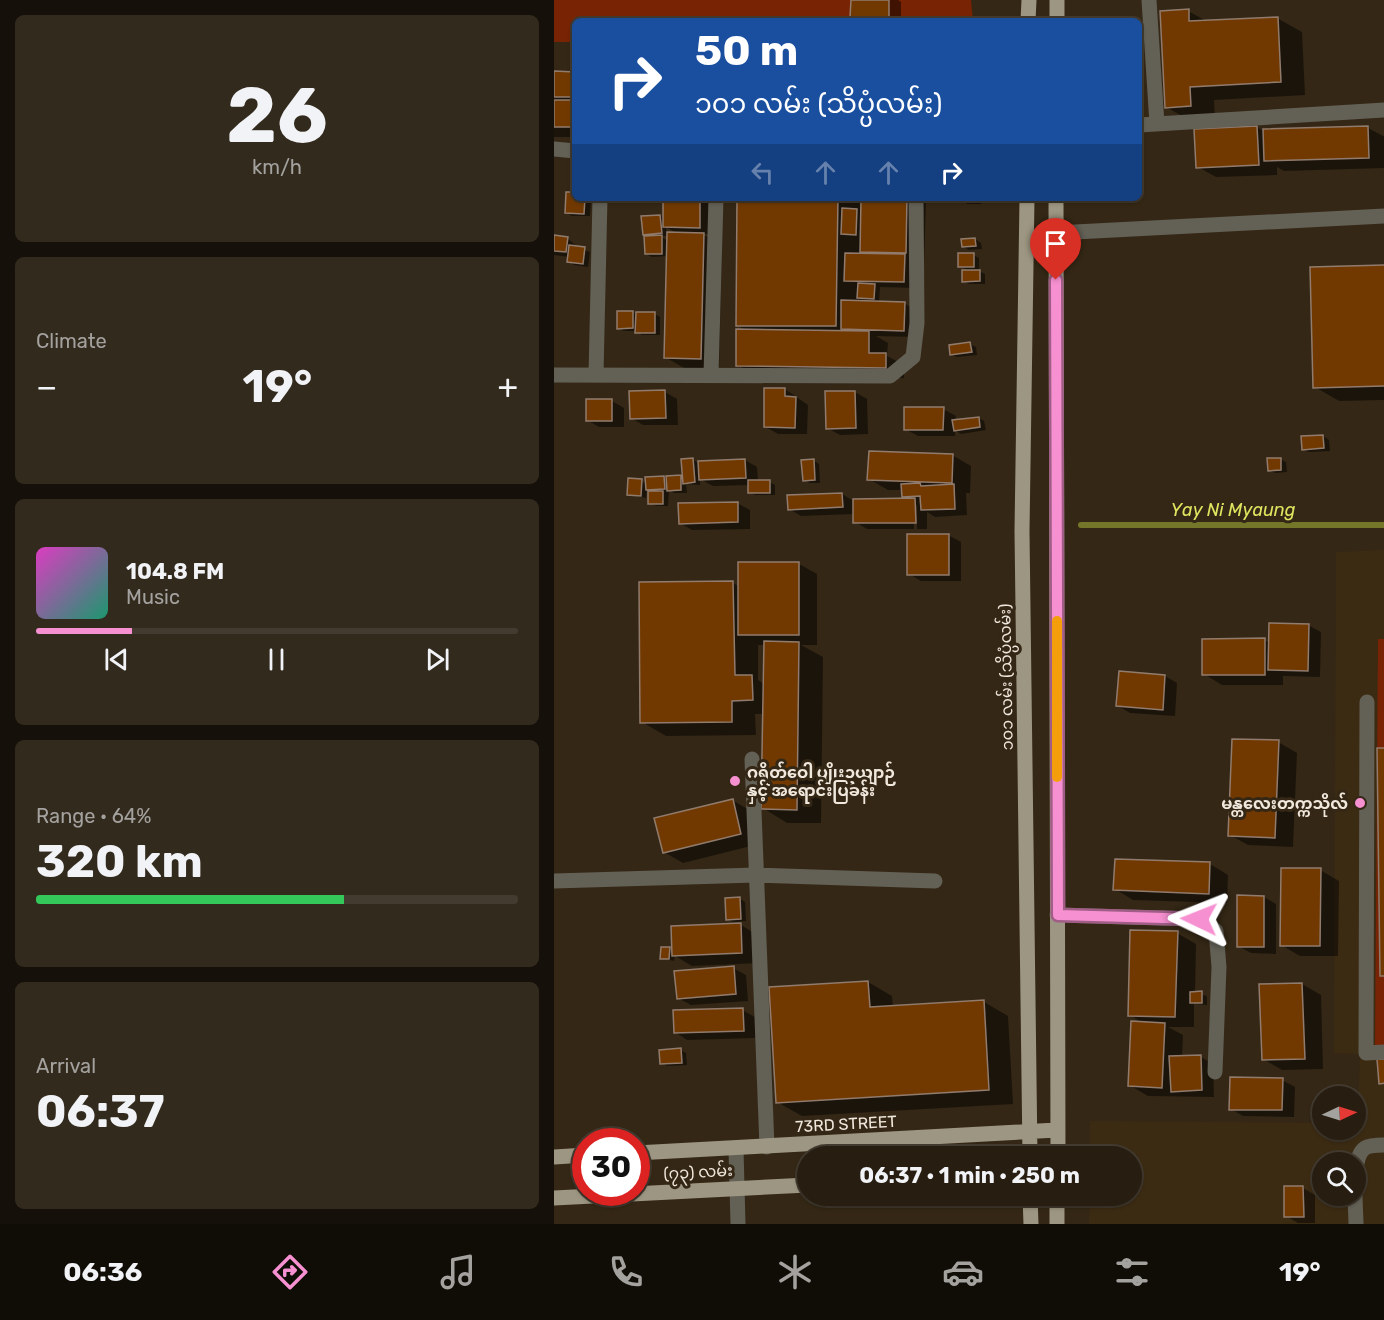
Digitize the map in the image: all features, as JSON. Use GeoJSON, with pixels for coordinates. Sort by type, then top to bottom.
{"type":"FeatureCollection","features":[{"type":"Feature","properties":{"kind":"main road"},"geometry":{"type":"LineString","coordinates":[[1028,18],[1029,0]]}},
{"type":"Feature","properties":{"kind":"main road"},"geometry":{"type":"LineString","coordinates":[[1057,0],[1057,18]]}},
{"type":"Feature","properties":{"kind":"main road","name":"၁၀၁ လမ်း (သိပ္ပံလမ်း)"},"geometry":{"type":"LineString","coordinates":[[1026,201],[1022,531],[1030,1146]]}},
{"type":"Feature","properties":{"kind":"main road"},"geometry":{"type":"LineString","coordinates":[[1056,201],[1058,1146]]}},
{"type":"Feature","properties":{"kind":"main road","name":"73RD STREET"},"geometry":{"type":"LineString","coordinates":[[650,1152],[1057,1130]]}},
{"type":"Feature","properties":{"kind":"main road"},"geometry":{"type":"LineString","coordinates":[[554,1157],[572,1156]]}},
{"type":"Feature","properties":{"kind":"main road","name":"(၇၃) လမ်း"},"geometry":{"type":"LineString","coordinates":[[554,1198],[797,1185]]}},
{"type":"Feature","properties":{"kind":"main road"},"geometry":{"type":"LineString","coordinates":[[1030,1206],[1031,1224]]}},
{"type":"Feature","properties":{"kind":"main road"},"geometry":{"type":"LineString","coordinates":[[1057,1206],[1057,1224]]}},
{"type":"Feature","properties":{"kind":"street"},"geometry":{"type":"LineString","coordinates":[[1149,0],[1157,124]]}},
{"type":"Feature","properties":{"kind":"street"},"geometry":{"type":"LineString","coordinates":[[1142,126],[1385,110]]}},
{"type":"Feature","properties":{"kind":"street"},"geometry":{"type":"LineString","coordinates":[[554,149],[572,150]]}},
{"type":"Feature","properties":{"kind":"street"},"geometry":{"type":"LineString","coordinates":[[596,375],[600,201]]}},
{"type":"Feature","properties":{"kind":"street"},"geometry":{"type":"LineString","coordinates":[[711,375],[716,201]]}},
{"type":"Feature","properties":{"kind":"street"},"geometry":{"type":"LineString","coordinates":[[554,375],[890,376],[913,357],[917,323],[916,201]]}},
{"type":"Feature","properties":{"kind":"street"},"geometry":{"type":"LineString","coordinates":[[1056,233],[1385,216]]}},
{"type":"Feature","properties":{"kind":"street"},"geometry":{"type":"LineString","coordinates":[[1367,702],[1366,1053],[1385,1053]]}},
{"type":"Feature","properties":{"kind":"street"},"geometry":{"type":"LineString","coordinates":[[752,759],[767,1147]]}},
{"type":"Feature","properties":{"kind":"street"},"geometry":{"type":"LineString","coordinates":[[554,881],[756,875],[935,881]]}},
{"type":"Feature","properties":{"kind":"street"},"geometry":{"type":"LineString","coordinates":[[1058,915],[1199,919],[1216,931],[1219,967],[1215,1072]]}},
{"type":"Feature","properties":{"kind":"street"},"geometry":{"type":"LineString","coordinates":[[1356,1224],[1356,1171],[1360,1154],[1367,1147],[1385,1145]]}},
{"type":"Feature","properties":{"kind":"street"},"geometry":{"type":"LineString","coordinates":[[736,1149],[738,1224]]}},
{"type":"Feature","properties":{"kind":"shaded area"},"geometry":{"type":"Polygon","coordinates":[[[554,0],[971,0],[973,18],[572,18],[572,42],[554,42],[554,0]]]}},
{"type":"Feature","properties":{"kind":"shaded area","name":"မန္တလေးတက္ကသိုလ်"},"geometry":{"type":"Polygon","coordinates":[[[1384,550],[1384,1224],[1089,1224],[1090,1206],[1142,1206],[1142,1146],[1090,1146],[1090,1121],[1312,1123],[1312,1140],[1366,1140],[1366,1086],[1359,1086],[1360,1054],[1334,1053],[1336,552],[1384,550]]]}},
{"type":"Feature","properties":{"kind":"shaded area"},"geometry":{"type":"Polygon","coordinates":[[[1378,639],[1385,639],[1385,1045],[1375,1045],[1378,639]]]}},
{"type":"Feature","properties":{"kind":"building"},"geometry":{"type":"Polygon","coordinates":[[[851,0],[889,0],[889,17],[850,17],[851,0]]]}},
{"type":"Feature","properties":{"kind":"building"},"geometry":{"type":"Polygon","coordinates":[[[1189,9],[1189,21],[1278,17],[1281,82],[1190,87],[1191,106],[1165,108],[1160,11],[1189,9]]]}},
{"type":"Feature","properties":{"kind":"building"},"geometry":{"type":"Polygon","coordinates":[[[554,71],[572,72],[572,97],[554,97],[554,71]]]}},
{"type":"Feature","properties":{"kind":"building"},"geometry":{"type":"Polygon","coordinates":[[[554,100],[572,100],[572,127],[554,127],[554,100]]]}},
{"type":"Feature","properties":{"kind":"building"},"geometry":{"type":"Polygon","coordinates":[[[1257,126],[1259,165],[1196,168],[1194,129],[1257,126]]]}},
{"type":"Feature","properties":{"kind":"building"},"geometry":{"type":"Polygon","coordinates":[[[1368,126],[1369,158],[1264,161],[1263,129],[1368,126]]]}},
{"type":"Feature","properties":{"kind":"building"},"geometry":{"type":"Polygon","coordinates":[[[566,192],[572,192],[572,201],[585,201],[584,214],[565,213],[566,192]]]}},
{"type":"Feature","properties":{"kind":"building"},"geometry":{"type":"Polygon","coordinates":[[[663,201],[700,201],[700,228],[663,227],[663,201]]]}},
{"type":"Feature","properties":{"kind":"building"},"geometry":{"type":"Polygon","coordinates":[[[737,201],[838,201],[836,326],[736,326],[737,201]]]}},
{"type":"Feature","properties":{"kind":"building"},"geometry":{"type":"Polygon","coordinates":[[[861,201],[907,201],[906,253],[860,252],[861,201]]]}},
{"type":"Feature","properties":{"kind":"building"},"geometry":{"type":"Polygon","coordinates":[[[842,208],[857,209],[856,235],[841,234],[842,208]]]}},
{"type":"Feature","properties":{"kind":"building"},"geometry":{"type":"Polygon","coordinates":[[[660,215],[662,233],[643,235],[641,216],[660,215]]]}},
{"type":"Feature","properties":{"kind":"building"},"geometry":{"type":"Polygon","coordinates":[[[667,232],[704,233],[701,359],[664,358],[667,232]]]}},
{"type":"Feature","properties":{"kind":"building"},"geometry":{"type":"Polygon","coordinates":[[[554,235],[568,237],[566,252],[554,251],[554,235]]]}},
{"type":"Feature","properties":{"kind":"building"},"geometry":{"type":"Polygon","coordinates":[[[662,235],[662,254],[645,254],[644,236],[662,235]]]}},
{"type":"Feature","properties":{"kind":"building"},"geometry":{"type":"Polygon","coordinates":[[[975,238],[976,246],[962,247],[961,239],[975,238]]]}},
{"type":"Feature","properties":{"kind":"building"},"geometry":{"type":"Polygon","coordinates":[[[569,245],[585,247],[583,264],[567,262],[569,245]]]}},
{"type":"Feature","properties":{"kind":"building"},"geometry":{"type":"Polygon","coordinates":[[[845,253],[905,254],[904,282],[844,281],[845,253]]]}},
{"type":"Feature","properties":{"kind":"building"},"geometry":{"type":"Polygon","coordinates":[[[958,253],[974,253],[974,267],[958,267],[958,253]]]}},
{"type":"Feature","properties":{"kind":"building"},"geometry":{"type":"Polygon","coordinates":[[[1385,265],[1385,386],[1313,388],[1310,267],[1385,265]]]}},
{"type":"Feature","properties":{"kind":"building"},"geometry":{"type":"Polygon","coordinates":[[[962,270],[980,270],[980,281],[962,282],[962,270]]]}},
{"type":"Feature","properties":{"kind":"building"},"geometry":{"type":"Polygon","coordinates":[[[858,283],[875,284],[874,299],[857,298],[858,283]]]}},
{"type":"Feature","properties":{"kind":"building"},"geometry":{"type":"Polygon","coordinates":[[[841,300],[905,302],[904,331],[841,329],[841,300]]]}},
{"type":"Feature","properties":{"kind":"building"},"geometry":{"type":"Polygon","coordinates":[[[617,311],[633,311],[633,328],[617,329],[617,311]]]}},
{"type":"Feature","properties":{"kind":"building"},"geometry":{"type":"Polygon","coordinates":[[[636,312],[655,312],[655,333],[635,333],[636,312]]]}},
{"type":"Feature","properties":{"kind":"building"},"geometry":{"type":"Polygon","coordinates":[[[736,329],[869,331],[869,353],[886,353],[886,368],[736,366],[736,329]]]}},
{"type":"Feature","properties":{"kind":"building"},"geometry":{"type":"Polygon","coordinates":[[[970,342],[972,352],[950,355],[949,345],[970,342]]]}},
{"type":"Feature","properties":{"kind":"building"},"geometry":{"type":"Polygon","coordinates":[[[764,388],[785,388],[785,396],[796,397],[795,428],[764,427],[764,388]]]}},
{"type":"Feature","properties":{"kind":"building"},"geometry":{"type":"Polygon","coordinates":[[[665,390],[666,418],[630,419],[629,391],[665,390]]]}},
{"type":"Feature","properties":{"kind":"building"},"geometry":{"type":"Polygon","coordinates":[[[825,391],[855,391],[856,428],[826,429],[825,391]]]}},
{"type":"Feature","properties":{"kind":"building"},"geometry":{"type":"Polygon","coordinates":[[[586,399],[612,399],[612,421],[586,421],[586,399]]]}},
{"type":"Feature","properties":{"kind":"building"},"geometry":{"type":"Polygon","coordinates":[[[904,407],[944,407],[943,430],[904,430],[904,407]]]}},
{"type":"Feature","properties":{"kind":"building"},"geometry":{"type":"Polygon","coordinates":[[[979,417],[980,427],[954,431],[952,420],[979,417]]]}},
{"type":"Feature","properties":{"kind":"building"},"geometry":{"type":"Polygon","coordinates":[[[1323,435],[1324,448],[1302,450],[1301,436],[1323,435]]]}},
{"type":"Feature","properties":{"kind":"building"},"geometry":{"type":"Polygon","coordinates":[[[869,451],[953,454],[952,483],[867,480],[869,451]]]}},
{"type":"Feature","properties":{"kind":"building"},"geometry":{"type":"Polygon","coordinates":[[[693,458],[695,482],[683,484],[681,459],[693,458]]]}},
{"type":"Feature","properties":{"kind":"building"},"geometry":{"type":"Polygon","coordinates":[[[1267,458],[1281,458],[1281,470],[1268,471],[1267,458]]]}},
{"type":"Feature","properties":{"kind":"building"},"geometry":{"type":"Polygon","coordinates":[[[745,459],[746,478],[699,480],[698,461],[745,459]]]}},
{"type":"Feature","properties":{"kind":"building"},"geometry":{"type":"Polygon","coordinates":[[[814,459],[815,480],[803,481],[801,460],[814,459]]]}},
{"type":"Feature","properties":{"kind":"building"},"geometry":{"type":"Polygon","coordinates":[[[681,475],[681,490],[667,491],[666,476],[681,475]]]}},
{"type":"Feature","properties":{"kind":"building"},"geometry":{"type":"Polygon","coordinates":[[[664,476],[665,489],[646,490],[645,477],[664,476]]]}},
{"type":"Feature","properties":{"kind":"building"},"geometry":{"type":"Polygon","coordinates":[[[628,478],[642,479],[641,496],[627,495],[628,478]]]}},
{"type":"Feature","properties":{"kind":"building"},"geometry":{"type":"Polygon","coordinates":[[[748,480],[770,480],[770,493],[748,493],[748,480]]]}},
{"type":"Feature","properties":{"kind":"building"},"geometry":{"type":"Polygon","coordinates":[[[920,483],[921,486],[954,484],[955,509],[921,510],[920,496],[902,497],[901,484],[920,483]]]}},
{"type":"Feature","properties":{"kind":"building"},"geometry":{"type":"Polygon","coordinates":[[[648,491],[663,491],[663,504],[648,504],[648,491]]]}},
{"type":"Feature","properties":{"kind":"building"},"geometry":{"type":"Polygon","coordinates":[[[842,493],[843,507],[788,510],[787,495],[842,493]]]}},
{"type":"Feature","properties":{"kind":"building"},"geometry":{"type":"Polygon","coordinates":[[[915,498],[916,523],[853,523],[853,499],[915,498]]]}},
{"type":"Feature","properties":{"kind":"building"},"geometry":{"type":"Polygon","coordinates":[[[738,502],[738,522],[679,524],[678,503],[738,502]]]}},
{"type":"Feature","properties":{"kind":"building"},"geometry":{"type":"Polygon","coordinates":[[[907,534],[949,534],[949,575],[907,575],[907,534]]]}},
{"type":"Feature","properties":{"kind":"building"},"geometry":{"type":"Polygon","coordinates":[[[738,562],[799,562],[799,635],[738,635],[738,562]]]}},
{"type":"Feature","properties":{"kind":"building"},"geometry":{"type":"Polygon","coordinates":[[[733,581],[735,675],[752,675],[753,700],[732,701],[732,722],[640,723],[639,582],[733,581]]]}},
{"type":"Feature","properties":{"kind":"building"},"geometry":{"type":"Polygon","coordinates":[[[1269,623],[1309,624],[1308,671],[1268,670],[1269,623]]]}},
{"type":"Feature","properties":{"kind":"building"},"geometry":{"type":"Polygon","coordinates":[[[1265,638],[1265,675],[1202,675],[1202,639],[1265,638]]]}},
{"type":"Feature","properties":{"kind":"building"},"geometry":{"type":"Polygon","coordinates":[[[764,641],[799,642],[797,810],[761,809],[764,641]]]}},
{"type":"Feature","properties":{"kind":"building"},"geometry":{"type":"Polygon","coordinates":[[[1119,671],[1165,675],[1163,710],[1116,706],[1119,671]]]}},
{"type":"Feature","properties":{"kind":"building"},"geometry":{"type":"Polygon","coordinates":[[[1232,739],[1279,740],[1275,838],[1228,836],[1232,739]]]}},
{"type":"Feature","properties":{"kind":"building"},"geometry":{"type":"Polygon","coordinates":[[[1377,748],[1385,748],[1385,976],[1380,976],[1377,748]]]}},
{"type":"Feature","properties":{"kind":"building"},"geometry":{"type":"Polygon","coordinates":[[[733,799],[741,834],[663,853],[654,818],[733,799]]]}},
{"type":"Feature","properties":{"kind":"building"},"geometry":{"type":"Polygon","coordinates":[[[1115,859],[1210,862],[1209,894],[1113,890],[1115,859]]]}},
{"type":"Feature","properties":{"kind":"building"},"geometry":{"type":"Polygon","coordinates":[[[1281,868],[1321,868],[1320,946],[1280,946],[1281,868]]]}},
{"type":"Feature","properties":{"kind":"building"},"geometry":{"type":"Polygon","coordinates":[[[1237,895],[1264,896],[1264,947],[1237,947],[1237,895]]]}},
{"type":"Feature","properties":{"kind":"building"},"geometry":{"type":"Polygon","coordinates":[[[740,897],[741,919],[726,920],[725,898],[740,897]]]}},
{"type":"Feature","properties":{"kind":"building"},"geometry":{"type":"Polygon","coordinates":[[[741,923],[742,953],[672,956],[671,926],[741,923]]]}},
{"type":"Feature","properties":{"kind":"building"},"geometry":{"type":"Polygon","coordinates":[[[1130,930],[1178,931],[1175,1017],[1128,1016],[1130,930]]]}},
{"type":"Feature","properties":{"kind":"building"},"geometry":{"type":"Polygon","coordinates":[[[661,947],[670,947],[669,959],[660,959],[661,947]]]}},
{"type":"Feature","properties":{"kind":"building"},"geometry":{"type":"Polygon","coordinates":[[[734,966],[736,994],[677,999],[674,971],[734,966]]]}},
{"type":"Feature","properties":{"kind":"building"},"geometry":{"type":"Polygon","coordinates":[[[868,981],[870,1007],[984,1000],[989,1090],[776,1103],[769,987],[868,981]]]}},
{"type":"Feature","properties":{"kind":"building"},"geometry":{"type":"Polygon","coordinates":[[[1302,983],[1305,1059],[1262,1060],[1259,984],[1302,983]]]}},
{"type":"Feature","properties":{"kind":"building"},"geometry":{"type":"Polygon","coordinates":[[[1202,991],[1202,1003],[1190,1003],[1190,992],[1202,991]]]}},
{"type":"Feature","properties":{"kind":"building"},"geometry":{"type":"Polygon","coordinates":[[[743,1008],[744,1031],[674,1033],[673,1010],[743,1008]]]}},
{"type":"Feature","properties":{"kind":"building"},"geometry":{"type":"Polygon","coordinates":[[[1131,1021],[1165,1023],[1162,1088],[1128,1086],[1131,1021]]]}},
{"type":"Feature","properties":{"kind":"building"},"geometry":{"type":"Polygon","coordinates":[[[681,1048],[682,1063],[660,1064],[659,1050],[681,1048]]]}},
{"type":"Feature","properties":{"kind":"building"},"geometry":{"type":"Polygon","coordinates":[[[1201,1055],[1202,1090],[1171,1092],[1169,1056],[1201,1055]]]}},
{"type":"Feature","properties":{"kind":"building"},"geometry":{"type":"Polygon","coordinates":[[[1377,1059],[1385,1059],[1385,1083],[1379,1084],[1377,1059]]]}},
{"type":"Feature","properties":{"kind":"building"},"geometry":{"type":"Polygon","coordinates":[[[1230,1077],[1283,1078],[1282,1110],[1229,1110],[1230,1077]]]}},
{"type":"Feature","properties":{"kind":"building"},"geometry":{"type":"Polygon","coordinates":[[[1284,1186],[1303,1186],[1304,1217],[1284,1217],[1284,1186]]]}},
{"type":"Feature","properties":{"kind":"waterway","name":"Yay Ni Myaung"},"geometry":{"type":"LineString","coordinates":[[1081,525],[1385,525]]}},
{"type":"Feature","properties":{"kind":"slow traffic"},"geometry":{"type":"LineString","coordinates":[[1057,621],[1057,777]]}},
{"type":"Feature","properties":{"kind":"place","name":"ဂရိတ်ဝေါ ပျိုးဥယျာဉ် နှင့် အရောင်းပြခန်း"},"geometry":{"type":"Point","coordinates":[735,781]}},
{"type":"Feature","properties":{"kind":"place","name":"မန္တလေးတက္ကသိုလ်"},"geometry":{"type":"Point","coordinates":[1360,803]}},
{"type":"Feature","properties":{"kind":"route"},"geometry":{"type":"LineString","coordinates":[[1056,280],[1058,915],[1199,919]]}}]}
